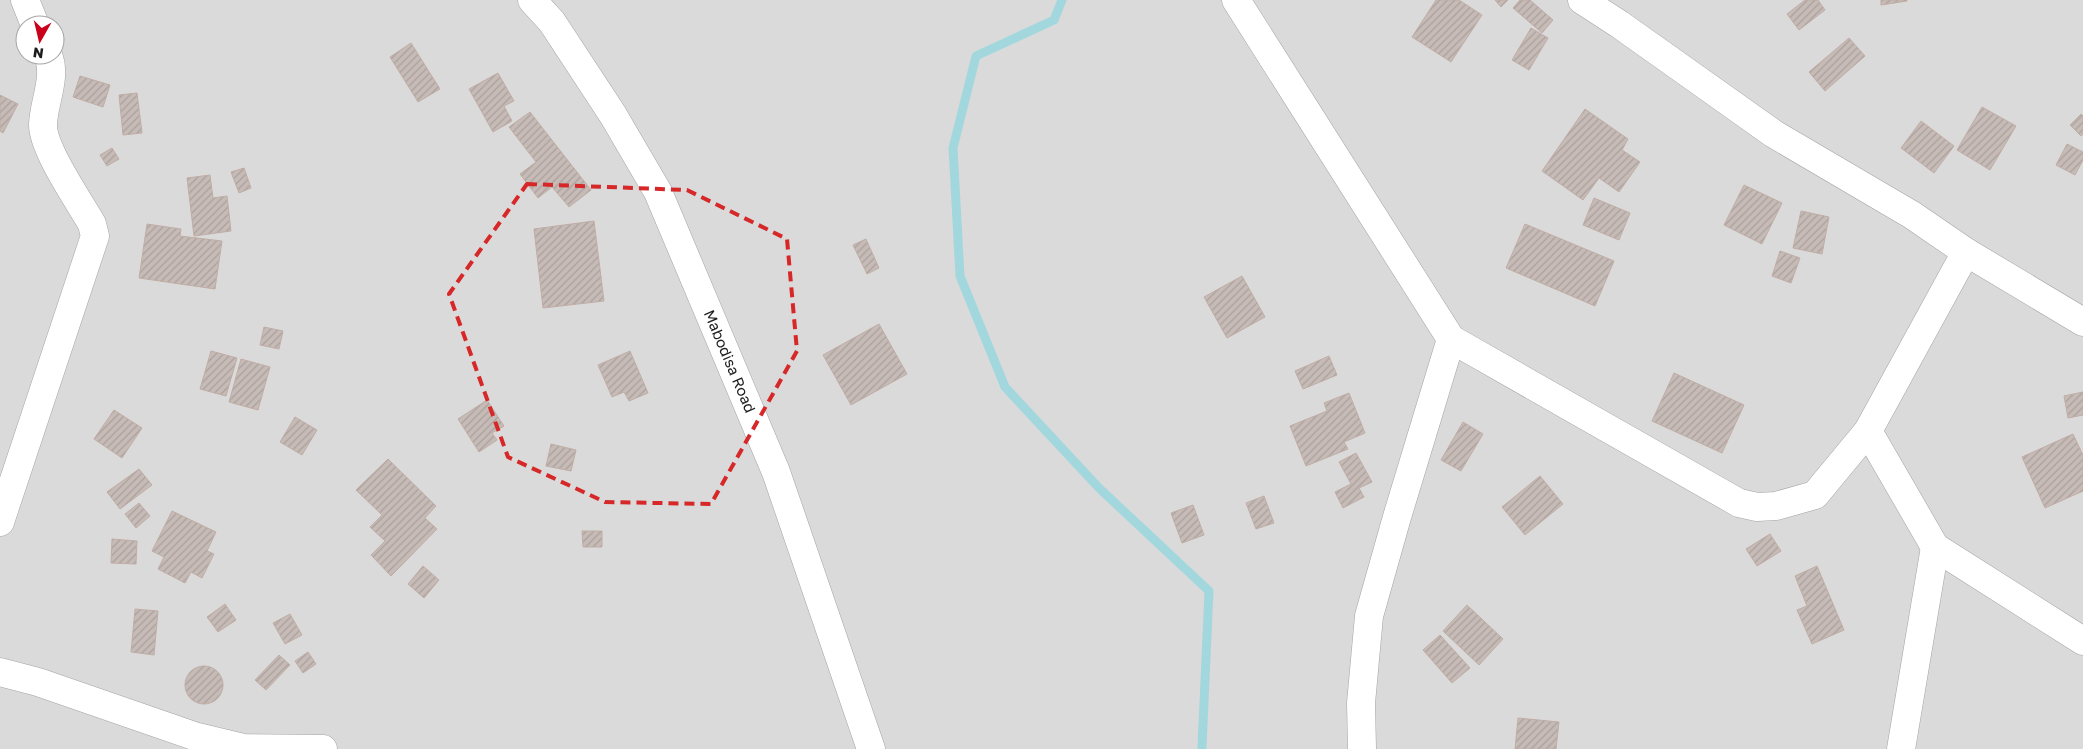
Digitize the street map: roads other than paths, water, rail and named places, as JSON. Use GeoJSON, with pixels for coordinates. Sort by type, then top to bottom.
{"type":"FeatureCollection","features":[{"type":"Feature","properties":{"kind":"street"},"geometry":{"type":"LineString","coordinates":[[25,0],[31,15]]}},
{"type":"Feature","properties":{"kind":"street","name":"Mabodisa Road"},"geometry":{"type":"LineString","coordinates":[[532,0],[552,22],[658,192],[776,472],[871,749]]}},
{"type":"Feature","properties":{"kind":"street"},"geometry":{"type":"LineString","coordinates":[[1236,0],[1451,339],[1739,503],[1758,507],[1776,506],[1815,495],[1868,431],[1966,252]]}},
{"type":"Feature","properties":{"kind":"street"},"geometry":{"type":"LineString","coordinates":[[1582,0],[1774,134],[1912,215],[1966,252],[2083,322]]}},
{"type":"Feature","properties":{"kind":"street"},"geometry":{"type":"LineString","coordinates":[[0,522],[95,236],[92,224],[48,146],[43,124],[50,87],[51,65]]}},
{"type":"Feature","properties":{"kind":"street"},"geometry":{"type":"LineString","coordinates":[[1362,749],[1361,703],[1369,616],[1396,517],[1451,339]]}},
{"type":"Feature","properties":{"kind":"street"},"geometry":{"type":"LineString","coordinates":[[1868,431],[1935,546],[2083,641]]}},
{"type":"Feature","properties":{"kind":"street"},"geometry":{"type":"LineString","coordinates":[[1901,749],[1935,546]]}},
{"type":"Feature","properties":{"kind":"street"},"geometry":{"type":"LineString","coordinates":[[0,672],[38,682],[194,736],[244,748],[323,749]]}},
{"type":"Feature","properties":{"kind":"waterway"},"geometry":{"type":"LineString","coordinates":[[1062,0],[1054,20],[976,56],[953,148],[960,276],[1005,387],[1099,488],[1209,591],[1202,747]]}}]}
